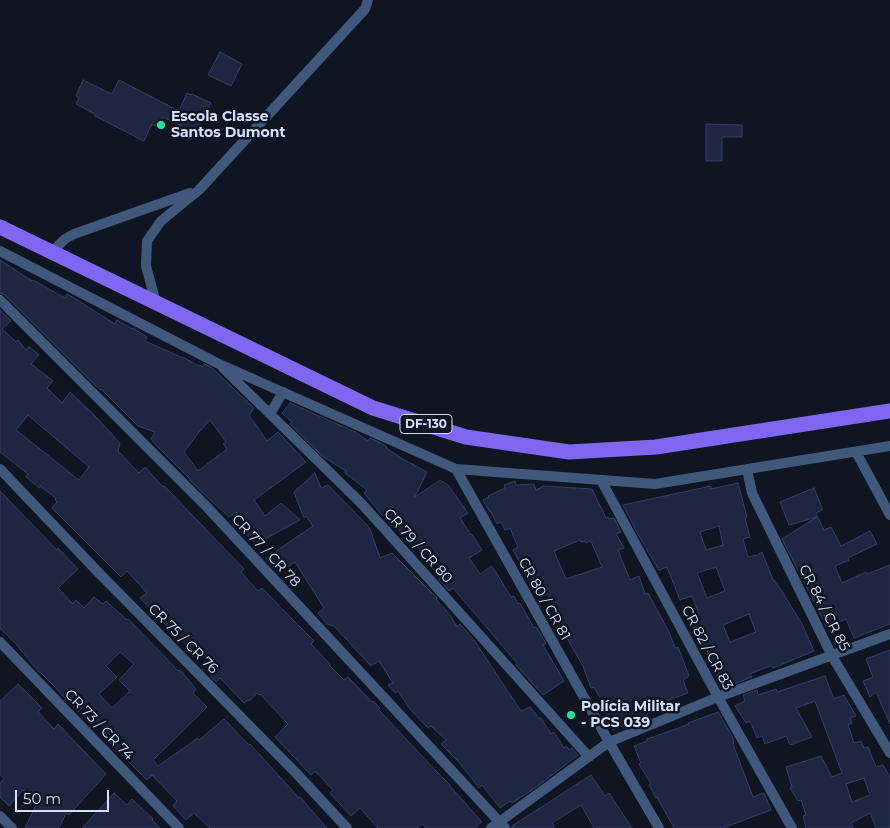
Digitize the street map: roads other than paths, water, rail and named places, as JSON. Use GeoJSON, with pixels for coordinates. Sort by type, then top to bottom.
{"type":"FeatureCollection","features":[{"type":"Feature","properties":{"kind":"main road","name":"DF-130"},"geometry":{"type":"LineString","coordinates":[[0,227],[373,408],[466,437],[569,452],[656,447],[890,411]]}},
{"type":"Feature","properties":{"kind":"street"},"geometry":{"type":"LineString","coordinates":[[156,303],[146,266],[147,241],[161,221],[198,190],[365,9],[368,0]]}},
{"type":"Feature","properties":{"kind":"street"},"geometry":{"type":"LineString","coordinates":[[51,252],[65,239],[74,234],[198,190]]}},
{"type":"Feature","properties":{"kind":"street"},"geometry":{"type":"LineString","coordinates":[[0,250],[217,363],[456,469],[655,484],[890,446]]}},
{"type":"Feature","properties":{"kind":"street","name":"CR 77 / CR 78"},"geometry":{"type":"LineString","coordinates":[[0,300],[206,506],[498,826]]}},
{"type":"Feature","properties":{"kind":"street","name":"CR 79 / CR 80"},"geometry":{"type":"LineString","coordinates":[[217,363],[362,504],[589,757]]}},
{"type":"Feature","properties":{"kind":"street"},"geometry":{"type":"LineString","coordinates":[[270,414],[283,392]]}},
{"type":"Feature","properties":{"kind":"street"},"geometry":{"type":"LineString","coordinates":[[856,452],[890,515]]}},
{"type":"Feature","properties":{"kind":"street","name":"CR 75 / CR 76"},"geometry":{"type":"LineString","coordinates":[[0,469],[98,572],[296,773],[347,828]]}},
{"type":"Feature","properties":{"kind":"street","name":"CR 80 / CR 81"},"geometry":{"type":"LineString","coordinates":[[456,469],[659,828]]}},
{"type":"Feature","properties":{"kind":"street","name":"CR 84 / CR 85"},"geometry":{"type":"LineString","coordinates":[[747,469],[752,493],[832,656],[890,753]]}},
{"type":"Feature","properties":{"kind":"street","name":"CR 82 / CR 83"},"geometry":{"type":"LineString","coordinates":[[600,480],[718,697],[792,828]]}},
{"type":"Feature","properties":{"kind":"street"},"geometry":{"type":"LineString","coordinates":[[498,826],[609,742],[718,697],[890,634]]}},
{"type":"Feature","properties":{"kind":"street","name":"CR 73 / CR 74"},"geometry":{"type":"LineString","coordinates":[[0,642],[179,828]]}},
{"type":"Feature","properties":{"kind":"street"},"geometry":{"type":"LineString","coordinates":[[0,816],[12,828]]}},
{"type":"Feature","properties":{"kind":"place","name":"Escola Classe Santos Dumont"},"geometry":{"type":"Point","coordinates":[161,125]}},
{"type":"Feature","properties":{"kind":"place","name":"Polícia Militar - PCS 039"},"geometry":{"type":"Point","coordinates":[571,715]}}]}
